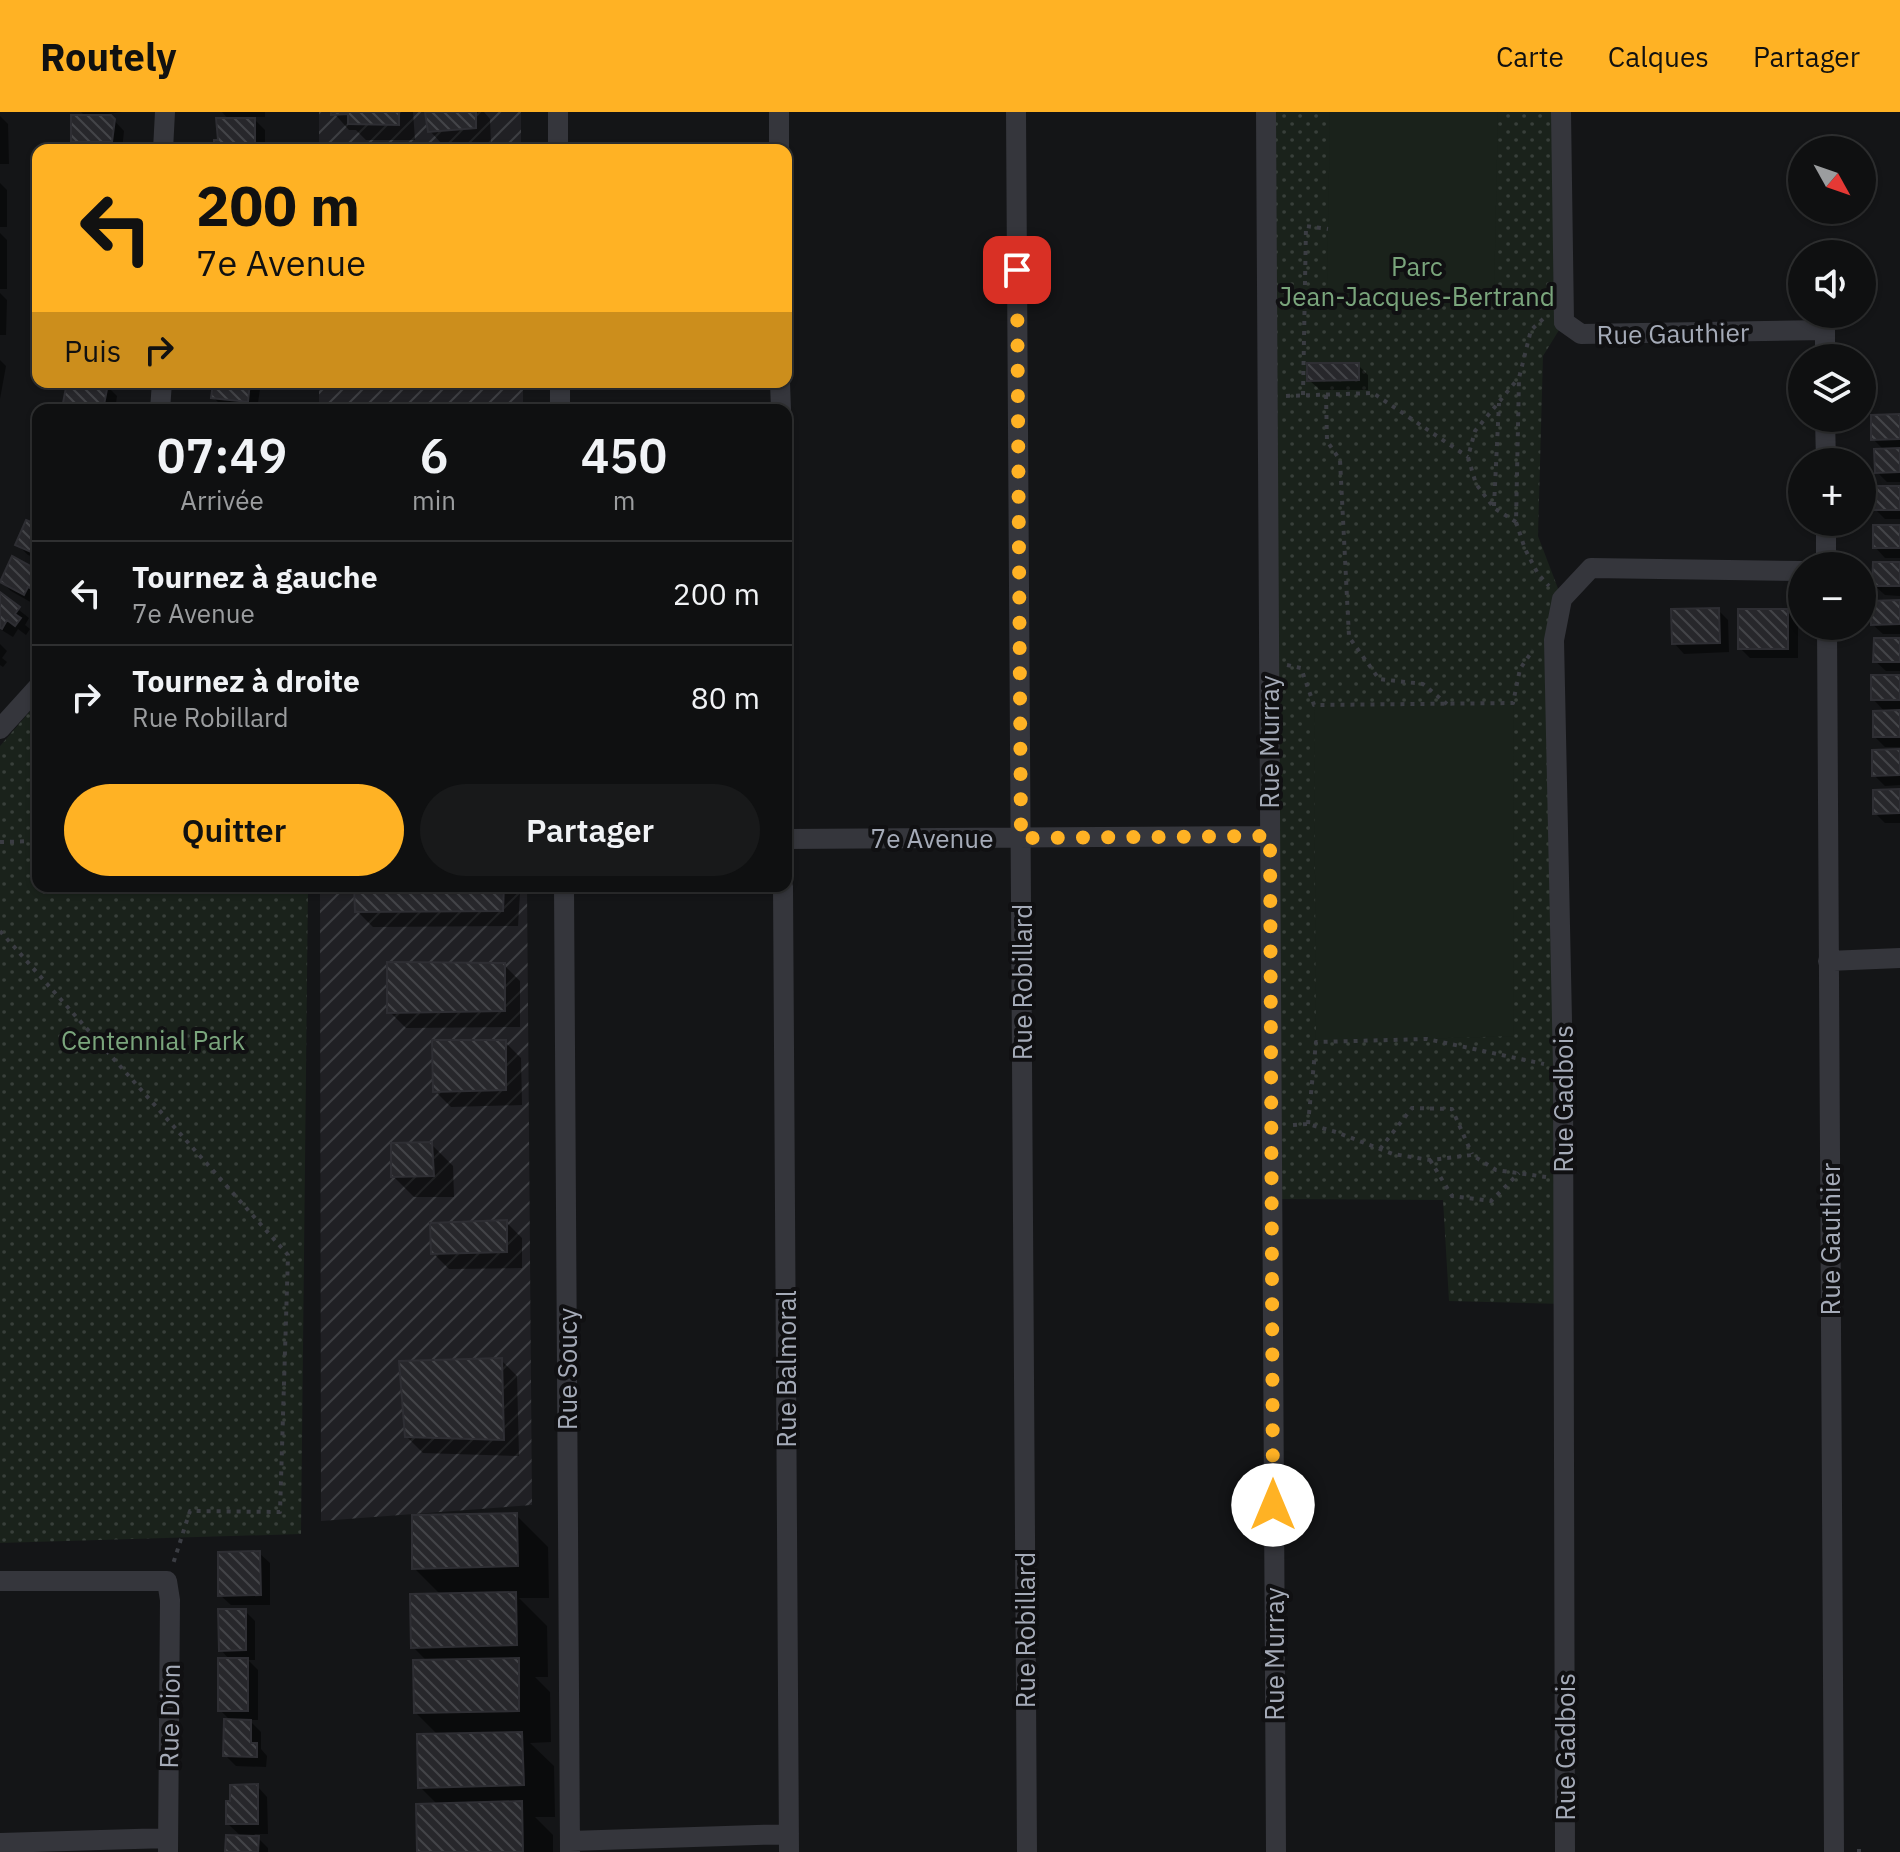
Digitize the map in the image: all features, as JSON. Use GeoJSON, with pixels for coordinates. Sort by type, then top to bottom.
{"type":"FeatureCollection","features":[{"type":"Feature","properties":{"kind":"street"},"geometry":{"type":"LineString","coordinates":[[163,144],[165,112]]}},
{"type":"Feature","properties":{"kind":"street"},"geometry":{"type":"LineString","coordinates":[[558,112],[558,144]]}},
{"type":"Feature","properties":{"kind":"street"},"geometry":{"type":"LineString","coordinates":[[779,112],[779,144]]}},
{"type":"Feature","properties":{"kind":"street","name":"Rue Robillard"},"geometry":{"type":"LineString","coordinates":[[1016,112],[1027,1852]]}},
{"type":"Feature","properties":{"kind":"street","name":"Rue Murray"},"geometry":{"type":"LineString","coordinates":[[1266,112],[1276,1852]]}},
{"type":"Feature","properties":{"kind":"street","name":"Rue Gauthier"},"geometry":{"type":"LineString","coordinates":[[1561,112],[1564,322],[1581,334],[1825,330],[1825,344]]}},
{"type":"Feature","properties":{"kind":"street"},"geometry":{"type":"LineString","coordinates":[[1562,599],[1591,568],[1788,571]]}},
{"type":"Feature","properties":{"kind":"street","name":"Rue Gadbois"},"geometry":{"type":"LineString","coordinates":[[1562,599],[1554,640],[1563,1068],[1565,1852]]}},
{"type":"Feature","properties":{"kind":"street","name":"Rue Gauthier"},"geometry":{"type":"LineString","coordinates":[[1827,640],[1834,1852]]}},
{"type":"Feature","properties":{"kind":"street"},"geometry":{"type":"LineString","coordinates":[[0,729],[32,694]]}},
{"type":"Feature","properties":{"kind":"street","name":"7e Avenue"},"geometry":{"type":"LineString","coordinates":[[792,839],[1270,836]]}},
{"type":"Feature","properties":{"kind":"street","name":"Rue Soucy"},"geometry":{"type":"LineString","coordinates":[[564,892],[570,1846]]}},
{"type":"Feature","properties":{"kind":"street","name":"Rue Balmoral"},"geometry":{"type":"LineString","coordinates":[[783,892],[789,1843]]}},
{"type":"Feature","properties":{"kind":"street"},"geometry":{"type":"LineString","coordinates":[[1828,961],[1900,958]]}},
{"type":"Feature","properties":{"kind":"street"},"geometry":{"type":"LineString","coordinates":[[0,1581],[167,1581]]}},
{"type":"Feature","properties":{"kind":"street","name":"Rue Dion"},"geometry":{"type":"LineString","coordinates":[[167,1581],[170,1600],[168,1845]]}},
{"type":"Feature","properties":{"kind":"street"},"geometry":{"type":"LineString","coordinates":[[0,1843],[168,1845]]}},
{"type":"Feature","properties":{"kind":"street"},"geometry":{"type":"LineString","coordinates":[[570,1846],[789,1843]]}},
{"type":"Feature","properties":{"kind":"path"},"geometry":{"type":"LineString","coordinates":[[1303,395],[1306,226],[1328,229]]}},
{"type":"Feature","properties":{"kind":"path"},"geometry":{"type":"LineString","coordinates":[[1562,599],[1538,574],[1516,522],[1519,378],[1531,330],[1563,303]]}},
{"type":"Feature","properties":{"kind":"path"},"geometry":{"type":"LineString","coordinates":[[1516,522],[1494,508],[1476,484],[1468,457],[1475,431],[1519,378]]}},
{"type":"Feature","properties":{"kind":"path"},"geometry":{"type":"LineString","coordinates":[[1268,397],[1373,393],[1468,457]]}},
{"type":"Feature","properties":{"kind":"path"},"geometry":{"type":"LineString","coordinates":[[1326,395],[1327,441],[1340,460],[1349,637],[1379,679],[1423,684],[1447,704]]}},
{"type":"Feature","properties":{"kind":"path"},"geometry":{"type":"LineString","coordinates":[[1494,508],[1499,401]]}},
{"type":"Feature","properties":{"kind":"path"},"geometry":{"type":"LineString","coordinates":[[1269,662],[1301,668],[1314,705],[1513,703],[1520,669],[1533,649],[1554,640]]}},
{"type":"Feature","properties":{"kind":"path"},"geometry":{"type":"LineString","coordinates":[[0,842],[32,841]]}},
{"type":"Feature","properties":{"kind":"path"},"geometry":{"type":"LineString","coordinates":[[0,931],[288,1255],[280,1512],[190,1511],[167,1581]]}},
{"type":"Feature","properties":{"kind":"path"},"geometry":{"type":"LineString","coordinates":[[1308,1124],[1316,1042],[1427,1039],[1563,1068]]}},
{"type":"Feature","properties":{"kind":"path"},"geometry":{"type":"LineString","coordinates":[[1380,1149],[1412,1108],[1452,1109],[1472,1155],[1496,1170],[1564,1180]]}},
{"type":"Feature","properties":{"kind":"path"},"geometry":{"type":"LineString","coordinates":[[1271,1126],[1308,1124],[1393,1154],[1430,1160],[1472,1155]]}},
{"type":"Feature","properties":{"kind":"path"},"geometry":{"type":"LineString","coordinates":[[1430,1160],[1452,1196],[1491,1201],[1519,1173]]}},
{"type":"Feature","properties":{"kind":"shaded area"},"geometry":{"type":"Polygon","coordinates":[[[319,112],[521,112],[521,144],[319,144],[319,112]]]}},
{"type":"Feature","properties":{"kind":"shaded area"},"geometry":{"type":"Polygon","coordinates":[[[319,388],[523,388],[523,404],[319,404],[319,388]]]}},
{"type":"Feature","properties":{"kind":"shaded area"},"geometry":{"type":"Polygon","coordinates":[[[320,892],[527,892],[532,1505],[321,1521],[320,892]]]}},
{"type":"Feature","properties":{"kind":"green space","name":"Parc Jean-Jacques-Bertrand"},"geometry":{"type":"Polygon","coordinates":[[[1267,112],[1561,112],[1564,322],[1543,356],[1538,536],[1562,599],[1564,1304],[1449,1301],[1443,1200],[1277,1199],[1267,112]]]}},
{"type":"Feature","properties":{"kind":"green space"},"geometry":{"type":"Polygon","coordinates":[[[1330,112],[1498,112],[1494,297],[1327,294],[1330,112]]]}},
{"type":"Feature","properties":{"kind":"green space"},"geometry":{"type":"Polygon","coordinates":[[[1513,703],[1514,1036],[1316,1042],[1314,705],[1513,703]]]}},
{"type":"Feature","properties":{"kind":"green space","name":"Centennial Park"},"geometry":{"type":"Polygon","coordinates":[[[32,709],[32,892],[308,892],[301,1534],[0,1543],[0,746],[32,709]]]}},
{"type":"Feature","properties":{"kind":"building"},"geometry":{"type":"Polygon","coordinates":[[[331,112],[399,112],[399,125],[348,124],[348,114],[331,115],[331,112]]]}},
{"type":"Feature","properties":{"kind":"building"},"geometry":{"type":"Polygon","coordinates":[[[425,112],[476,112],[476,128],[428,132],[425,112]]]}},
{"type":"Feature","properties":{"kind":"building"},"geometry":{"type":"Polygon","coordinates":[[[71,115],[111,115],[115,119],[112,142],[71,142],[71,115]]]}},
{"type":"Feature","properties":{"kind":"building"},"geometry":{"type":"Polygon","coordinates":[[[216,118],[255,118],[255,144],[214,144],[214,140],[218,140],[216,118]]]}},
{"type":"Feature","properties":{"kind":"building"},"geometry":{"type":"Polygon","coordinates":[[[1307,363],[1359,363],[1359,380],[1307,381],[1307,363]]]}},
{"type":"Feature","properties":{"kind":"building"},"geometry":{"type":"Polygon","coordinates":[[[66,388],[107,388],[104,404],[63,403],[66,388]]]}},
{"type":"Feature","properties":{"kind":"building"},"geometry":{"type":"Polygon","coordinates":[[[212,388],[249,388],[248,402],[211,398],[212,388]]]}},
{"type":"Feature","properties":{"kind":"building"},"geometry":{"type":"Polygon","coordinates":[[[1900,414],[1900,439],[1871,440],[1871,432],[1876,432],[1876,415],[1900,414]]]}},
{"type":"Feature","properties":{"kind":"building"},"geometry":{"type":"Polygon","coordinates":[[[1900,448],[1900,472],[1876,473],[1876,449],[1900,448]]]}},
{"type":"Feature","properties":{"kind":"building"},"geometry":{"type":"Polygon","coordinates":[[[1876,486],[1900,486],[1900,510],[1876,510],[1876,486]]]}},
{"type":"Feature","properties":{"kind":"building"},"geometry":{"type":"Polygon","coordinates":[[[26,520],[32,522],[32,552],[15,545],[26,520]]]}},
{"type":"Feature","properties":{"kind":"building"},"geometry":{"type":"Polygon","coordinates":[[[1876,525],[1900,525],[1900,548],[1873,548],[1876,525]]]}},
{"type":"Feature","properties":{"kind":"building"},"geometry":{"type":"Polygon","coordinates":[[[12,556],[32,567],[32,589],[28,587],[24,595],[0,582],[12,556]]]}},
{"type":"Feature","properties":{"kind":"building"},"geometry":{"type":"Polygon","coordinates":[[[1876,562],[1900,562],[1900,586],[1876,586],[1876,562]]]}},
{"type":"Feature","properties":{"kind":"building"},"geometry":{"type":"Polygon","coordinates":[[[0,592],[20,607],[15,614],[21,618],[15,626],[7,620],[0,628],[0,592]]]}},
{"type":"Feature","properties":{"kind":"building"},"geometry":{"type":"Polygon","coordinates":[[[1900,600],[1900,624],[1876,625],[1876,601],[1900,600]]]}},
{"type":"Feature","properties":{"kind":"building"},"geometry":{"type":"Polygon","coordinates":[[[1719,608],[1720,643],[1672,644],[1671,609],[1719,608]]]}},
{"type":"Feature","properties":{"kind":"building"},"geometry":{"type":"Polygon","coordinates":[[[1738,609],[1788,609],[1788,649],[1738,649],[1738,609]]]}},
{"type":"Feature","properties":{"kind":"building"},"geometry":{"type":"Polygon","coordinates":[[[1876,638],[1900,638],[1900,662],[1873,662],[1876,638]]]}},
{"type":"Feature","properties":{"kind":"building"},"geometry":{"type":"Polygon","coordinates":[[[1871,675],[1900,675],[1900,700],[1871,700],[1871,675]]]}},
{"type":"Feature","properties":{"kind":"building"},"geometry":{"type":"Polygon","coordinates":[[[1900,710],[1900,737],[1873,737],[1873,711],[1900,710]]]}},
{"type":"Feature","properties":{"kind":"building"},"geometry":{"type":"Polygon","coordinates":[[[1900,749],[1900,775],[1872,776],[1872,750],[1900,749]]]}},
{"type":"Feature","properties":{"kind":"building"},"geometry":{"type":"Polygon","coordinates":[[[1900,789],[1900,813],[1873,814],[1873,790],[1900,789]]]}},
{"type":"Feature","properties":{"kind":"building"},"geometry":{"type":"Polygon","coordinates":[[[354,892],[504,892],[503,911],[355,912],[354,892]]]}},
{"type":"Feature","properties":{"kind":"building"},"geometry":{"type":"Polygon","coordinates":[[[387,962],[505,963],[505,1011],[387,1013],[387,962]]]}},
{"type":"Feature","properties":{"kind":"building"},"geometry":{"type":"Polygon","coordinates":[[[432,1040],[506,1040],[506,1090],[433,1092],[432,1040]]]}},
{"type":"Feature","properties":{"kind":"building"},"geometry":{"type":"Polygon","coordinates":[[[432,1142],[434,1176],[391,1177],[391,1143],[432,1142]]]}},
{"type":"Feature","properties":{"kind":"building"},"geometry":{"type":"Polygon","coordinates":[[[507,1220],[507,1252],[431,1254],[430,1223],[507,1220]]]}},
{"type":"Feature","properties":{"kind":"building"},"geometry":{"type":"Polygon","coordinates":[[[502,1358],[504,1440],[405,1437],[399,1361],[502,1358]]]}},
{"type":"Feature","properties":{"kind":"building"},"geometry":{"type":"Polygon","coordinates":[[[517,1513],[518,1566],[412,1569],[412,1515],[517,1513]]]}},
{"type":"Feature","properties":{"kind":"building"},"geometry":{"type":"Polygon","coordinates":[[[260,1551],[261,1595],[218,1596],[218,1552],[260,1551]]]}},
{"type":"Feature","properties":{"kind":"building"},"geometry":{"type":"Polygon","coordinates":[[[516,1592],[517,1645],[411,1648],[410,1594],[516,1592]]]}},
{"type":"Feature","properties":{"kind":"building"},"geometry":{"type":"Polygon","coordinates":[[[218,1609],[246,1609],[246,1650],[219,1651],[218,1609]]]}},
{"type":"Feature","properties":{"kind":"building"},"geometry":{"type":"Polygon","coordinates":[[[218,1658],[248,1658],[248,1711],[218,1711],[218,1658]]]}},
{"type":"Feature","properties":{"kind":"building"},"geometry":{"type":"Polygon","coordinates":[[[519,1658],[519,1711],[414,1713],[413,1660],[519,1658]]]}},
{"type":"Feature","properties":{"kind":"building"},"geometry":{"type":"Polygon","coordinates":[[[224,1719],[251,1720],[251,1743],[257,1743],[257,1757],[223,1756],[224,1719]]]}},
{"type":"Feature","properties":{"kind":"building"},"geometry":{"type":"Polygon","coordinates":[[[522,1732],[524,1785],[418,1788],[417,1734],[522,1732]]]}},
{"type":"Feature","properties":{"kind":"building"},"geometry":{"type":"Polygon","coordinates":[[[258,1784],[258,1824],[226,1824],[230,1785],[258,1784]]]}},
{"type":"Feature","properties":{"kind":"building"},"geometry":{"type":"Polygon","coordinates":[[[522,1801],[523,1852],[417,1852],[416,1804],[522,1801]]]}},
{"type":"Feature","properties":{"kind":"building"},"geometry":{"type":"Polygon","coordinates":[[[226,1835],[259,1836],[258,1852],[225,1852],[226,1835]]]}},
{"type":"Feature","properties":{"kind":"route"},"geometry":{"type":"LineString","coordinates":[[1017,270],[1021,838],[1270,836],[1273,1505]]}}]}
